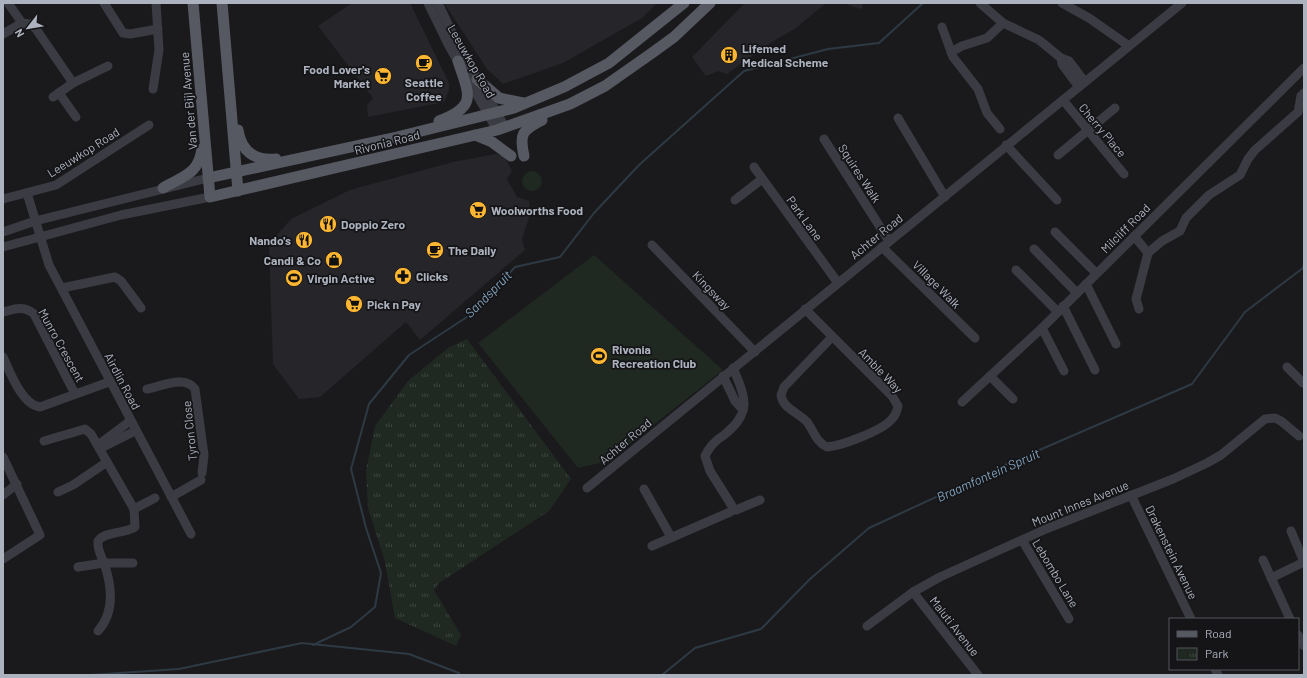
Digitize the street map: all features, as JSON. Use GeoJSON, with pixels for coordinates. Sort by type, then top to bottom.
{"type":"FeatureCollection","features":[{"type":"Feature","properties":{"kind":"main road","name":"Van der Bijl Avenue"},"geometry":{"type":"LineString","coordinates":[[193,3],[210,197]]}},
{"type":"Feature","properties":{"kind":"main road"},"geometry":{"type":"LineString","coordinates":[[222,3],[229,68],[240,138],[244,148],[253,156],[264,160],[304,156]]}},
{"type":"Feature","properties":{"kind":"main road","name":"Rivonia Road"},"geometry":{"type":"LineString","coordinates":[[208,178],[397,137],[493,114],[526,104],[564,87],[608,63],[684,3]]}},
{"type":"Feature","properties":{"kind":"main road","name":"Rivonia Road"},"geometry":{"type":"LineString","coordinates":[[210,197],[501,129],[588,96],[621,76],[674,37],[710,3]]}},
{"type":"Feature","properties":{"kind":"main road"},"geometry":{"type":"LineString","coordinates":[[397,137],[453,116],[462,110],[468,94],[458,61]]}},
{"type":"Feature","properties":{"kind":"main road"},"geometry":{"type":"LineString","coordinates":[[229,68],[235,173],[238,191]]}},
{"type":"Feature","properties":{"kind":"main road"},"geometry":{"type":"LineString","coordinates":[[477,78],[499,98],[526,104]]}},
{"type":"Feature","properties":{"kind":"main road"},"geometry":{"type":"LineString","coordinates":[[524,156],[521,140],[523,133],[530,126],[550,116],[556,108]]}},
{"type":"Feature","properties":{"kind":"main road"},"geometry":{"type":"LineString","coordinates":[[475,135],[492,142],[511,156]]}},
{"type":"Feature","properties":{"kind":"main road"},"geometry":{"type":"LineString","coordinates":[[163,188],[191,173],[197,167],[204,140]]}},
{"type":"Feature","properties":{"kind":"street"},"geometry":{"type":"LineString","coordinates":[[8,3],[22,23]]}},
{"type":"Feature","properties":{"kind":"street"},"geometry":{"type":"LineString","coordinates":[[104,3],[124,32],[130,34],[158,29]]}},
{"type":"Feature","properties":{"kind":"street"},"geometry":{"type":"LineString","coordinates":[[153,89],[159,50],[156,3]]}},
{"type":"Feature","properties":{"kind":"street","name":"Leeuwkop Road"},"geometry":{"type":"LineString","coordinates":[[428,3],[458,61],[493,114]]}},
{"type":"Feature","properties":{"kind":"street","name":"Leeuwkop Road"},"geometry":{"type":"LineString","coordinates":[[438,3],[455,39],[477,78],[501,129]]}},
{"type":"Feature","properties":{"kind":"street"},"geometry":{"type":"LineString","coordinates":[[980,3],[1003,23],[1039,40],[1061,58],[1069,60],[1082,85]]}},
{"type":"Feature","properties":{"kind":"street"},"geometry":{"type":"LineString","coordinates":[[1062,3],[1089,18],[1129,46]]}},
{"type":"Feature","properties":{"kind":"street","name":"Achter Road"},"geometry":{"type":"LineString","coordinates":[[587,488],[1182,3]]}},
{"type":"Feature","properties":{"kind":"street"},"geometry":{"type":"LineString","coordinates":[[3,34],[22,23],[30,24],[36,28],[73,83]]}},
{"type":"Feature","properties":{"kind":"street"},"geometry":{"type":"LineString","coordinates":[[951,52],[962,46],[987,38],[1003,23]]}},
{"type":"Feature","properties":{"kind":"street"},"geometry":{"type":"LineString","coordinates":[[942,27],[956,63],[978,89],[987,113],[1000,129]]}},
{"type":"Feature","properties":{"kind":"street"},"geometry":{"type":"LineString","coordinates":[[76,117],[56,95],[73,83],[108,66]]}},
{"type":"Feature","properties":{"kind":"street","name":"Milcliff Road"},"geometry":{"type":"LineString","coordinates":[[962,402],[1042,328],[1304,68]]}},
{"type":"Feature","properties":{"kind":"street"},"geometry":{"type":"LineString","coordinates":[[1139,309],[1136,299],[1148,253],[1162,241],[1180,231],[1186,218],[1209,195],[1240,176],[1248,159],[1256,150],[1298,112],[1301,96],[1304,93]]}},
{"type":"Feature","properties":{"kind":"street","name":"Cherry Place"},"geometry":{"type":"LineString","coordinates":[[1063,100],[1124,174]]}},
{"type":"Feature","properties":{"kind":"street"},"geometry":{"type":"LineString","coordinates":[[1058,155],[1115,108]]}},
{"type":"Feature","properties":{"kind":"street"},"geometry":{"type":"LineString","coordinates":[[898,118],[945,196]]}},
{"type":"Feature","properties":{"kind":"street","name":"Leeuwkop Road"},"geometry":{"type":"LineString","coordinates":[[3,199],[28,193],[61,182],[149,124]]}},
{"type":"Feature","properties":{"kind":"street","name":"Squires Walk"},"geometry":{"type":"LineString","coordinates":[[824,139],[889,241]]}},
{"type":"Feature","properties":{"kind":"street"},"geometry":{"type":"LineString","coordinates":[[1006,145],[1057,200]]}},
{"type":"Feature","properties":{"kind":"street","name":"Park Lane"},"geometry":{"type":"LineString","coordinates":[[754,167],[838,283]]}},
{"type":"Feature","properties":{"kind":"street","name":"Rivonia Road"},"geometry":{"type":"LineString","coordinates":[[35,221],[208,178]]}},
{"type":"Feature","properties":{"kind":"street"},"geometry":{"type":"LineString","coordinates":[[735,200],[762,179]]}},
{"type":"Feature","properties":{"kind":"street","name":"Airdlin Road"},"geometry":{"type":"LineString","coordinates":[[28,193],[47,261],[109,382],[191,534]]}},
{"type":"Feature","properties":{"kind":"street","name":"Rivonia Road"},"geometry":{"type":"LineString","coordinates":[[39,236],[121,215],[210,197]]}},
{"type":"Feature","properties":{"kind":"street"},"geometry":{"type":"LineString","coordinates":[[3,232],[35,221]]}},
{"type":"Feature","properties":{"kind":"street"},"geometry":{"type":"LineString","coordinates":[[1055,232],[1096,274]]}},
{"type":"Feature","properties":{"kind":"street"},"geometry":{"type":"LineString","coordinates":[[3,247],[39,236]]}},
{"type":"Feature","properties":{"kind":"street"},"geometry":{"type":"LineString","coordinates":[[1134,236],[1148,253]]}},
{"type":"Feature","properties":{"kind":"street","name":"Kingsway"},"geometry":{"type":"LineString","coordinates":[[652,245],[755,352]]}},
{"type":"Feature","properties":{"kind":"street","name":"Village Walk"},"geometry":{"type":"LineString","coordinates":[[882,247],[974,338]]}},
{"type":"Feature","properties":{"kind":"street"},"geometry":{"type":"LineString","coordinates":[[1034,249],[1077,293]]}},
{"type":"Feature","properties":{"kind":"street"},"geometry":{"type":"LineString","coordinates":[[1016,270],[1061,309],[1095,370]]}},
{"type":"Feature","properties":{"kind":"street"},"geometry":{"type":"LineString","coordinates":[[62,288],[110,277],[118,279],[141,308]]}},
{"type":"Feature","properties":{"kind":"street"},"geometry":{"type":"LineString","coordinates":[[1086,284],[1116,344]]}},
{"type":"Feature","properties":{"kind":"street","name":"Munro Crescent"},"geometry":{"type":"LineString","coordinates":[[3,312],[22,308],[34,314],[75,394]]}},
{"type":"Feature","properties":{"kind":"street","name":"Amble Way"},"geometry":{"type":"LineString","coordinates":[[805,309],[892,396],[898,406],[895,416],[886,425],[840,445],[827,447],[819,442],[806,422],[786,406],[781,395],[784,387],[832,337]]}},
{"type":"Feature","properties":{"kind":"street"},"geometry":{"type":"LineString","coordinates":[[1042,328],[1064,371]]}},
{"type":"Feature","properties":{"kind":"street","name":"Munro Crescent"},"geometry":{"type":"LineString","coordinates":[[3,357],[22,395],[31,405],[40,407],[109,382]]}},
{"type":"Feature","properties":{"kind":"street"},"geometry":{"type":"LineString","coordinates":[[1287,367],[1304,383]]}},
{"type":"Feature","properties":{"kind":"street"},"geometry":{"type":"LineString","coordinates":[[733,368],[742,392],[743,410],[738,423],[710,447],[706,456],[710,471],[733,509]]}},
{"type":"Feature","properties":{"kind":"street"},"geometry":{"type":"LineString","coordinates":[[723,376],[736,401],[743,410]]}},
{"type":"Feature","properties":{"kind":"street"},"geometry":{"type":"LineString","coordinates":[[990,376],[1013,400]]}},
{"type":"Feature","properties":{"kind":"street","name":"Tyron Close"},"geometry":{"type":"LineString","coordinates":[[148,389],[181,382],[189,383],[195,389],[204,455],[200,476],[170,495]]}},
{"type":"Feature","properties":{"kind":"street","name":"Mount Innes Avenue"},"geometry":{"type":"LineString","coordinates":[[867,626],[913,592],[940,577],[1022,540],[1207,463],[1221,455],[1265,419],[1275,418],[1281,421],[1299,436]]}},
{"type":"Feature","properties":{"kind":"street"},"geometry":{"type":"LineString","coordinates":[[99,447],[130,421]]}},
{"type":"Feature","properties":{"kind":"street"},"geometry":{"type":"LineString","coordinates":[[44,441],[85,429],[91,434],[99,447],[134,509],[134,527],[127,531],[103,536],[99,539],[98,547],[110,583],[110,611],[98,632]]}},
{"type":"Feature","properties":{"kind":"street"},"geometry":{"type":"LineString","coordinates":[[99,447],[135,431]]}},
{"type":"Feature","properties":{"kind":"street"},"geometry":{"type":"LineString","coordinates":[[3,457],[18,484],[36,522],[40,535],[3,559]]}},
{"type":"Feature","properties":{"kind":"street"},"geometry":{"type":"LineString","coordinates":[[58,492],[73,485],[107,462]]}},
{"type":"Feature","properties":{"kind":"street"},"geometry":{"type":"LineString","coordinates":[[3,495],[18,484]]}},
{"type":"Feature","properties":{"kind":"street"},"geometry":{"type":"LineString","coordinates":[[644,489],[671,537]]}},
{"type":"Feature","properties":{"kind":"street","name":"Drakenstein Avenue"},"geometry":{"type":"LineString","coordinates":[[1131,495],[1191,618]]}},
{"type":"Feature","properties":{"kind":"street"},"geometry":{"type":"LineString","coordinates":[[134,509],[155,498]]}},
{"type":"Feature","properties":{"kind":"street"},"geometry":{"type":"LineString","coordinates":[[652,546],[733,509],[760,500]]}},
{"type":"Feature","properties":{"kind":"street"},"geometry":{"type":"LineString","coordinates":[[1271,578],[1304,562],[1291,531]]}},
{"type":"Feature","properties":{"kind":"street","name":"Lebombo Lane"},"geometry":{"type":"LineString","coordinates":[[1022,540],[1069,619]]}},
{"type":"Feature","properties":{"kind":"street"},"geometry":{"type":"LineString","coordinates":[[1262,560],[1290,618]]}},
{"type":"Feature","properties":{"kind":"street"},"geometry":{"type":"LineString","coordinates":[[78,567],[104,563],[133,563]]}},
{"type":"Feature","properties":{"kind":"street","name":"Maluti Avenue"},"geometry":{"type":"LineString","coordinates":[[913,592],[978,675]]}},
{"type":"Feature","properties":{"kind":"street"},"geometry":{"type":"LineString","coordinates":[[1299,637],[1304,646]]}},
{"type":"Feature","properties":{"kind":"shaded area"},"geometry":{"type":"Polygon","coordinates":[[[352,3],[410,3],[449,83],[449,90],[444,102],[368,117],[367,105],[373,98],[318,26],[352,3]]]}},
{"type":"Feature","properties":{"kind":"shaded area"},"geometry":{"type":"Polygon","coordinates":[[[444,3],[657,3],[642,18],[563,63],[503,84],[487,69],[444,3]]]}},
{"type":"Feature","properties":{"kind":"shaded area"},"geometry":{"type":"Polygon","coordinates":[[[745,3],[826,3],[796,28],[772,42],[727,74],[719,71],[706,76],[692,57],[745,3]]]}},
{"type":"Feature","properties":{"kind":"shaded area"},"geometry":{"type":"Polygon","coordinates":[[[844,3],[863,3],[862,9],[844,3]]]}},
{"type":"Feature","properties":{"kind":"shaded area"},"geometry":{"type":"Polygon","coordinates":[[[496,154],[504,156],[512,171],[507,179],[517,197],[529,201],[530,215],[522,239],[525,250],[420,340],[406,322],[320,397],[299,399],[273,364],[269,246],[277,235],[291,219],[350,190],[453,162],[496,154]]]}},
{"type":"Feature","properties":{"kind":"green space"},"geometry":{"type":"Polygon","coordinates":[[[532,171],[539,174],[542,181],[539,188],[532,191],[525,188],[522,181],[525,174],[532,171]]]}},
{"type":"Feature","properties":{"kind":"green space","name":"Rivonia Recreation Club"},"geometry":{"type":"Polygon","coordinates":[[[594,255],[723,370],[608,461],[578,468],[478,343],[594,255]]]}},
{"type":"Feature","properties":{"kind":"green space"},"geometry":{"type":"Polygon","coordinates":[[[467,339],[571,479],[549,511],[439,583],[434,590],[461,635],[456,646],[395,618],[385,562],[368,508],[366,471],[375,426],[408,381],[448,348],[467,339]]]}},
{"type":"Feature","properties":{"kind":"waterway","name":"Sandspruit"},"geometry":{"type":"LineString","coordinates":[[313,645],[351,627],[375,607],[381,573],[366,528],[351,469],[369,404],[409,355],[473,313],[515,267],[560,257],[594,213],[639,165],[744,71],[828,49],[879,43],[923,3]]}},
{"type":"Feature","properties":{"kind":"waterway","name":"Braamfontein Spruit"},"geometry":{"type":"LineString","coordinates":[[662,675],[695,648],[761,629],[810,579],[869,528],[1014,461],[1192,384],[1245,312],[1303,268],[1304,264]]}},
{"type":"Feature","properties":{"kind":"waterway","name":"Braamfontein Spruit"},"geometry":{"type":"LineString","coordinates":[[90,675],[179,669],[302,643],[409,654],[459,673],[460,675]]}},
{"type":"Feature","properties":{"kind":"place","name":"Lifemed Medical Scheme"},"geometry":{"type":"Point","coordinates":[729,55]}},
{"type":"Feature","properties":{"kind":"place","name":"Seattle Coffee"},"geometry":{"type":"Point","coordinates":[424,63]}},
{"type":"Feature","properties":{"kind":"place","name":"Food Lover's Market"},"geometry":{"type":"Point","coordinates":[383,76]}},
{"type":"Feature","properties":{"kind":"place","name":"Woolworths Food"},"geometry":{"type":"Point","coordinates":[478,210]}},
{"type":"Feature","properties":{"kind":"place","name":"Doppio Zero"},"geometry":{"type":"Point","coordinates":[328,224]}},
{"type":"Feature","properties":{"kind":"place","name":"Nando's"},"geometry":{"type":"Point","coordinates":[304,240]}},
{"type":"Feature","properties":{"kind":"place","name":"The Daily"},"geometry":{"type":"Point","coordinates":[435,250]}},
{"type":"Feature","properties":{"kind":"place","name":"Candi & Co"},"geometry":{"type":"Point","coordinates":[334,260]}},
{"type":"Feature","properties":{"kind":"place","name":"Clicks"},"geometry":{"type":"Point","coordinates":[403,276]}},
{"type":"Feature","properties":{"kind":"place","name":"Virgin Active"},"geometry":{"type":"Point","coordinates":[294,278]}},
{"type":"Feature","properties":{"kind":"place","name":"Pick n Pay"},"geometry":{"type":"Point","coordinates":[354,304]}},
{"type":"Feature","properties":{"kind":"place","name":"Rivonia Recreation Club"},"geometry":{"type":"Point","coordinates":[599,356]}}]}
